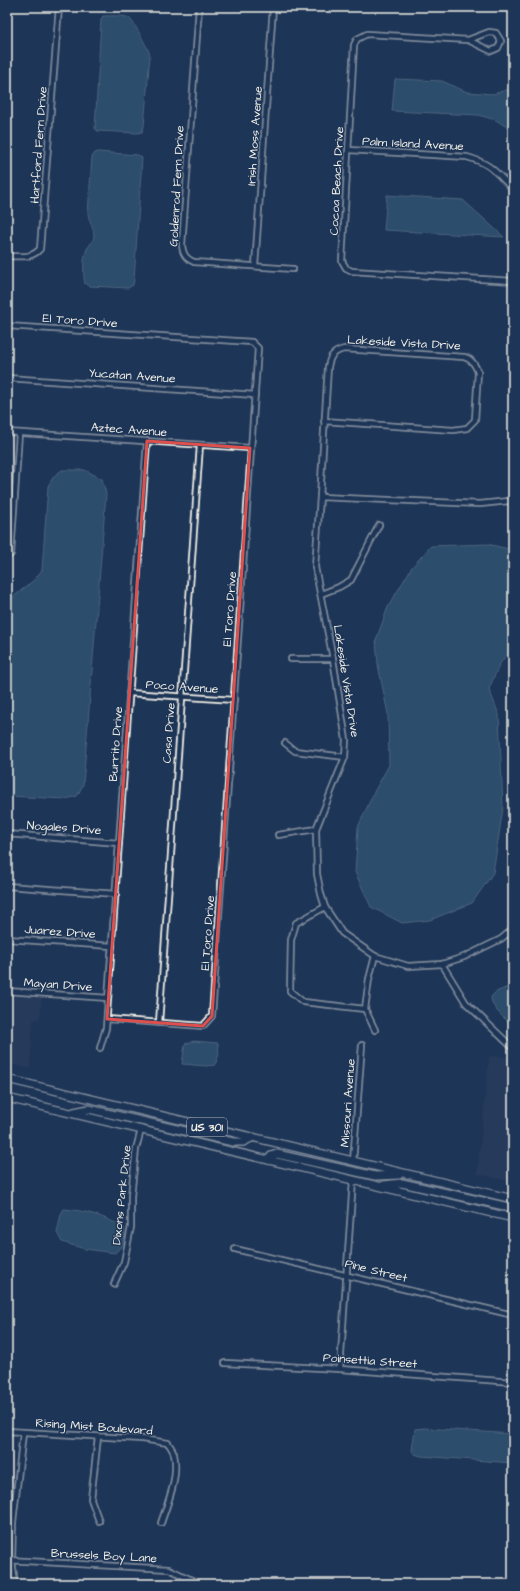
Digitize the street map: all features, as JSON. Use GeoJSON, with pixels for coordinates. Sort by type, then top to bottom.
{"type":"FeatureCollection","features":[{"type":"Feature","properties":{"kind":"main road","name":"US 301"},"geometry":{"type":"LineString","coordinates":[[7,1079],[513,1200]]}},
{"type":"Feature","properties":{"kind":"main road","name":"US 301"},"geometry":{"type":"LineString","coordinates":[[7,1098],[513,1218]]}},
{"type":"Feature","properties":{"kind":"main road"},"geometry":{"type":"LineString","coordinates":[[71,1113],[89,1109],[233,1142],[243,1142],[251,1138]]}},
{"type":"Feature","properties":{"kind":"main road"},"geometry":{"type":"LineString","coordinates":[[269,1160],[271,1156],[277,1154],[375,1176],[408,1175]]}},
{"type":"Feature","properties":{"kind":"main road"},"geometry":{"type":"LineString","coordinates":[[378,1185],[402,1183],[513,1208]]}},
{"type":"Feature","properties":{"kind":"street","name":"Hartford Fern Drive"},"geometry":{"type":"LineString","coordinates":[[7,256],[25,257],[33,255],[40,249],[59,7]]}},
{"type":"Feature","properties":{"kind":"street","name":"Goldenrod Fern Drive"},"geometry":{"type":"LineString","coordinates":[[199,7],[182,245],[183,254],[187,259],[194,262],[293,269]]}},
{"type":"Feature","properties":{"kind":"street","name":"Irish Moss Avenue"},"geometry":{"type":"LineString","coordinates":[[255,266],[273,7]]}},
{"type":"Feature","properties":{"kind":"street","name":"Cocoa Beach Drive"},"geometry":{"type":"LineString","coordinates":[[468,40],[489,32],[496,33],[501,41],[498,48],[491,51],[468,40],[367,34],[357,39],[354,45],[342,261],[346,268],[352,271],[513,281]]}},
{"type":"Feature","properties":{"kind":"street","name":"Palm Island Avenue"},"geometry":{"type":"LineString","coordinates":[[348,150],[467,157],[482,161],[491,167],[513,189]]}},
{"type":"Feature","properties":{"kind":"street","name":"El Toro Drive"},"geometry":{"type":"LineString","coordinates":[[7,326],[252,342],[258,348],[212,1016],[203,1026],[107,1019]]}},
{"type":"Feature","properties":{"kind":"street","name":"Lakeside Vista Drive"},"geometry":{"type":"LineString","coordinates":[[324,421],[453,430],[467,428],[475,420],[478,372],[476,366],[473,361],[464,357],[344,349],[337,351],[329,360],[324,421],[315,567],[333,659],[346,740],[345,757],[316,829],[317,874],[325,907],[342,933],[375,956],[408,966],[442,964],[464,957],[501,939],[513,929]]}},
{"type":"Feature","properties":{"kind":"street","name":"Yucatan Avenue"},"geometry":{"type":"LineString","coordinates":[[7,378],[255,395]]}},
{"type":"Feature","properties":{"kind":"street","name":"Aztec Avenue"},"geometry":{"type":"LineString","coordinates":[[7,432],[250,448]]}},
{"type":"Feature","properties":{"kind":"street"},"geometry":{"type":"LineString","coordinates":[[7,556],[11,554],[19,433]]}},
{"type":"Feature","properties":{"kind":"street","name":"Burrito Drive"},"geometry":{"type":"LineString","coordinates":[[100,1048],[107,1019],[147,441]]}},
{"type":"Feature","properties":{"kind":"street","name":"Casa Drive"},"geometry":{"type":"LineString","coordinates":[[159,1023],[200,444]]}},
{"type":"Feature","properties":{"kind":"street"},"geometry":{"type":"LineString","coordinates":[[320,497],[480,504],[509,501],[513,502]]}},
{"type":"Feature","properties":{"kind":"street"},"geometry":{"type":"LineString","coordinates":[[7,506],[14,507]]}},
{"type":"Feature","properties":{"kind":"street"},"geometry":{"type":"LineString","coordinates":[[321,594],[351,580],[379,525]]}},
{"type":"Feature","properties":{"kind":"street"},"geometry":{"type":"LineString","coordinates":[[291,659],[333,659]]}},
{"type":"Feature","properties":{"kind":"street","name":"Poco Avenue"},"geometry":{"type":"LineString","coordinates":[[129,693],[234,700]]}},
{"type":"Feature","properties":{"kind":"street"},"geometry":{"type":"LineString","coordinates":[[285,743],[295,751],[345,757]]}},
{"type":"Feature","properties":{"kind":"street"},"geometry":{"type":"LineString","coordinates":[[278,835],[316,829]]}},
{"type":"Feature","properties":{"kind":"street","name":"Nogales Drive"},"geometry":{"type":"LineString","coordinates":[[7,834],[119,842]]}},
{"type":"Feature","properties":{"kind":"street"},"geometry":{"type":"LineString","coordinates":[[7,886],[116,894]]}},
{"type":"Feature","properties":{"kind":"street"},"geometry":{"type":"LineString","coordinates":[[325,907],[296,924],[291,940],[290,991],[303,1002],[365,1009]]}},
{"type":"Feature","properties":{"kind":"street","name":"Juarez Drive"},"geometry":{"type":"LineString","coordinates":[[7,938],[112,946]]}},
{"type":"Feature","properties":{"kind":"street"},"geometry":{"type":"LineString","coordinates":[[375,956],[369,979],[365,1009],[375,1030]]}},
{"type":"Feature","properties":{"kind":"street"},"geometry":{"type":"LineString","coordinates":[[442,964],[466,1003],[513,1048]]}},
{"type":"Feature","properties":{"kind":"street","name":"Mayan Drive"},"geometry":{"type":"LineString","coordinates":[[7,991],[108,998]]}},
{"type":"Feature","properties":{"kind":"street","name":"Missouri Avenue"},"geometry":{"type":"LineString","coordinates":[[353,1162],[362,1045]]}},
{"type":"Feature","properties":{"kind":"street","name":"Dixons Park Drive"},"geometry":{"type":"LineString","coordinates":[[114,1284],[124,1262],[131,1227],[131,1196],[136,1149],[141,1130]]}},
{"type":"Feature","properties":{"kind":"street"},"geometry":{"type":"LineString","coordinates":[[340,1369],[353,1180]]}},
{"type":"Feature","properties":{"kind":"street","name":"Pine Street"},"geometry":{"type":"LineString","coordinates":[[234,1249],[347,1274],[513,1315]]}},
{"type":"Feature","properties":{"kind":"street","name":"Poinsettia Street"},"geometry":{"type":"LineString","coordinates":[[225,1363],[340,1369],[513,1382]]}},
{"type":"Feature","properties":{"kind":"street","name":"Rising Mist Boulevard"},"geometry":{"type":"LineString","coordinates":[[7,1431],[142,1439],[168,1443],[174,1453],[175,1467],[172,1492],[161,1523]]}},
{"type":"Feature","properties":{"kind":"street"},"geometry":{"type":"LineString","coordinates":[[15,1584],[10,1560],[23,1433]]}},
{"type":"Feature","properties":{"kind":"street"},"geometry":{"type":"LineString","coordinates":[[98,1437],[91,1499],[99,1521]]}},
{"type":"Feature","properties":{"kind":"street","name":"Brussels Boy Lane"},"geometry":{"type":"LineString","coordinates":[[10,1560],[169,1569],[192,1580],[195,1584]]}},
{"type":"Feature","properties":{"kind":"highlighted area"},"geometry":{"type":"Polygon","coordinates":[[[147,441],[250,448],[212,1016],[203,1026],[107,1019],[147,441]]]}},
{"type":"Feature","properties":{"kind":"shaded area"},"geometry":{"type":"Polygon","coordinates":[[[103,16],[120,16],[129,18],[141,35],[150,55],[144,126],[142,132],[98,131],[95,129],[101,20],[103,16]]]}},
{"type":"Feature","properties":{"kind":"shaded area"},"geometry":{"type":"Polygon","coordinates":[[[395,79],[442,81],[467,92],[493,94],[513,88],[513,131],[496,120],[478,115],[392,111],[395,79]]]}},
{"type":"Feature","properties":{"kind":"shaded area"},"geometry":{"type":"Polygon","coordinates":[[[98,152],[138,155],[142,158],[134,280],[133,285],[128,288],[90,286],[85,284],[84,261],[87,249],[94,237],[88,214],[92,157],[98,152]]]}},
{"type":"Feature","properties":{"kind":"shaded area"},"geometry":{"type":"Polygon","coordinates":[[[387,195],[463,200],[504,237],[384,230],[387,195]]]}},
{"type":"Feature","properties":{"kind":"shaded area"},"geometry":{"type":"Polygon","coordinates":[[[62,470],[85,470],[102,479],[106,494],[83,785],[77,796],[66,799],[7,796],[7,602],[34,580],[42,570],[48,486],[54,476],[62,470]]]}},
{"type":"Feature","properties":{"kind":"shaded area"},"geometry":{"type":"Polygon","coordinates":[[[487,544],[513,550],[513,646],[499,665],[489,689],[499,715],[503,808],[493,873],[472,903],[430,920],[402,923],[371,907],[355,872],[358,827],[375,790],[389,765],[388,714],[378,665],[376,640],[388,607],[412,567],[431,546],[487,544]]]}},
{"type":"Feature","properties":{"kind":"shaded area"},"geometry":{"type":"Polygon","coordinates":[[[513,985],[513,1026],[496,1009],[493,1005],[491,997],[496,992],[513,985]]]}},
{"type":"Feature","properties":{"kind":"shaded area"},"geometry":{"type":"Polygon","coordinates":[[[7,994],[42,997],[40,1018],[33,1021],[30,1069],[7,1064],[7,994]]]}},
{"type":"Feature","properties":{"kind":"shaded area"},"geometry":{"type":"Polygon","coordinates":[[[194,1041],[218,1043],[219,1054],[215,1065],[206,1066],[182,1064],[185,1044],[194,1041]]]}},
{"type":"Feature","properties":{"kind":"shaded area"},"geometry":{"type":"Polygon","coordinates":[[[489,1056],[513,1057],[513,1182],[477,1174],[489,1056]]]}},
{"type":"Feature","properties":{"kind":"shaded area"},"geometry":{"type":"Polygon","coordinates":[[[64,1209],[95,1215],[124,1228],[124,1239],[122,1245],[115,1253],[85,1249],[62,1242],[57,1233],[61,1214],[64,1209]]]}},
{"type":"Feature","properties":{"kind":"shaded area"},"geometry":{"type":"Polygon","coordinates":[[[424,1428],[513,1434],[513,1463],[421,1456],[414,1454],[412,1450],[415,1429],[424,1428]]]}}]}
